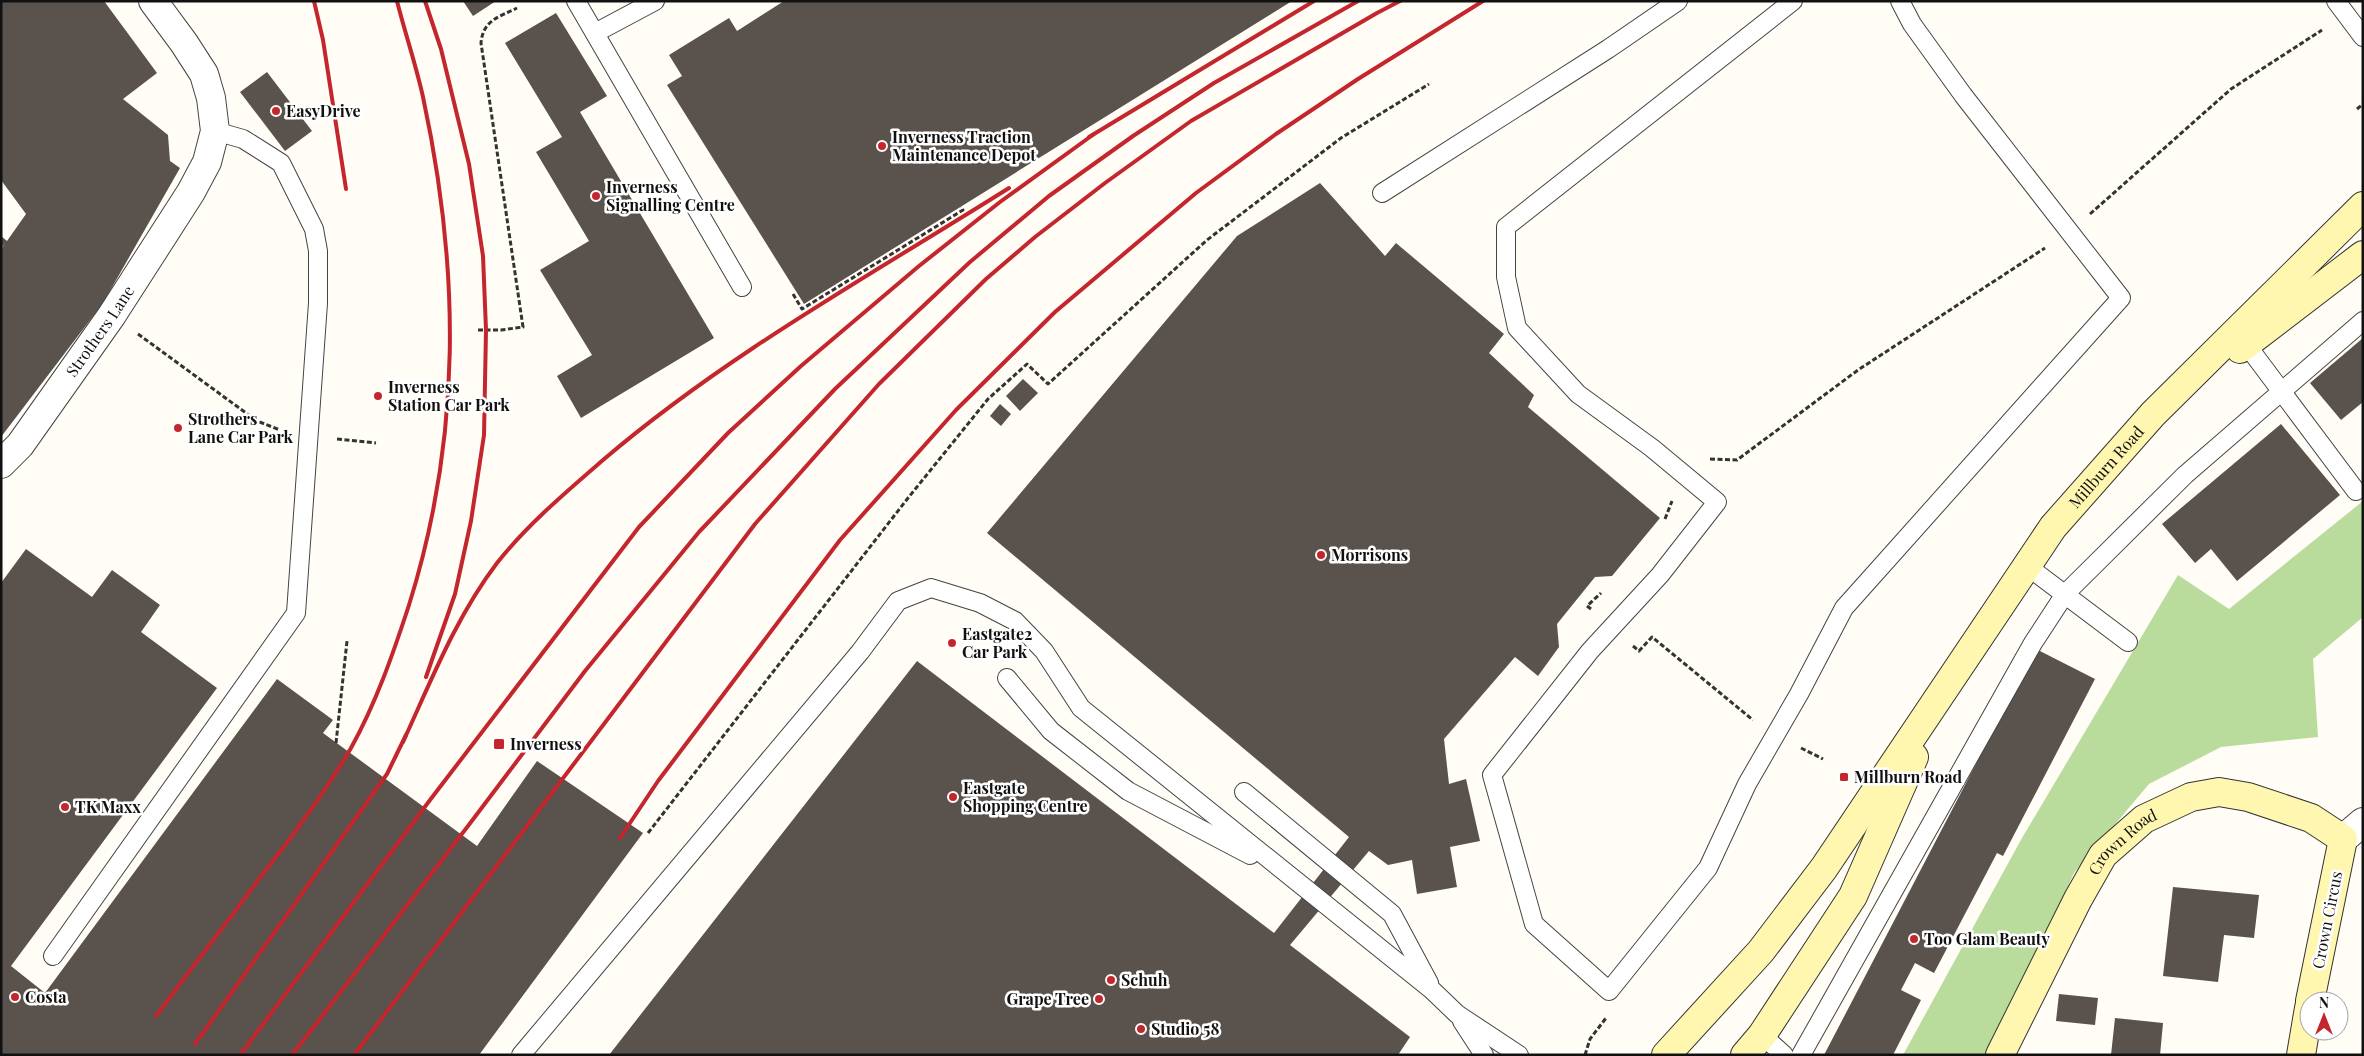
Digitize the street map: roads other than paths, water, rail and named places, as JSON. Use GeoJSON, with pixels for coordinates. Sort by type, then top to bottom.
{"type":"FeatureCollection","features":[{"type":"Feature","properties":{"kind":"main road","name":"Millburn Road"},"geometry":{"type":"LineString","coordinates":[[1666,1055],[1761,951],[1824,868],[2053,528],[2153,414],[2363,206]]}},
{"type":"Feature","properties":{"kind":"main road","name":"Millburn Road"},"geometry":{"type":"LineString","coordinates":[[2153,414],[2363,255]]}},
{"type":"Feature","properties":{"kind":"main road","name":"Millburn Road"},"geometry":{"type":"LineString","coordinates":[[1754,1045],[1853,896],[1942,694]]}},
{"type":"Feature","properties":{"kind":"main road","name":"Crown Road"},"geometry":{"type":"LineString","coordinates":[[2000,1055],[2078,898],[2103,855],[2144,819],[2191,797],[2219,792],[2248,797],[2353,831]]}},
{"type":"Feature","properties":{"kind":"main road","name":"Crown Circus"},"geometry":{"type":"LineString","coordinates":[[2313,991],[2353,831]]}},
{"type":"Feature","properties":{"kind":"main road"},"geometry":{"type":"LineString","coordinates":[[2301,1055],[2303,1041]]}},
{"type":"Feature","properties":{"kind":"street"},"geometry":{"type":"LineString","coordinates":[[153,1],[204,74],[211,98],[216,131]]}},
{"type":"Feature","properties":{"kind":"street","name":"Strothers Lane"},"geometry":{"type":"LineString","coordinates":[[1,464],[20,445],[112,315],[191,192],[207,162],[216,131]]}},
{"type":"Feature","properties":{"kind":"lane"},"geometry":{"type":"LineString","coordinates":[[576,1],[742,287]]}},
{"type":"Feature","properties":{"kind":"lane"},"geometry":{"type":"LineString","coordinates":[[595,33],[655,1]]}},
{"type":"Feature","properties":{"kind":"lane"},"geometry":{"type":"LineString","coordinates":[[1382,193],[1608,49],[1678,1]]}},
{"type":"Feature","properties":{"kind":"lane"},"geometry":{"type":"LineString","coordinates":[[1793,1],[1506,227],[1506,277],[1516,328],[1578,394],[1652,448],[1718,502],[1660,575],[1590,651],[1492,776],[1534,924],[1608,992],[1708,868],[1747,784],[1776,735],[1844,608],[2121,298],[1963,95],[1912,24],[1900,1]]}},
{"type":"Feature","properties":{"kind":"lane"},"geometry":{"type":"LineString","coordinates":[[2341,8],[2363,37]]}},
{"type":"Feature","properties":{"kind":"lane"},"geometry":{"type":"LineString","coordinates":[[53,956],[296,613],[318,303],[318,251],[314,229],[281,163],[243,139],[216,131]]}},
{"type":"Feature","properties":{"kind":"lane"},"geometry":{"type":"LineString","coordinates":[[1801,1055],[2033,643],[2066,594],[2184,475],[2363,321]]}},
{"type":"Feature","properties":{"kind":"lane"},"geometry":{"type":"LineString","coordinates":[[2246,344],[2356,491]]}},
{"type":"Feature","properties":{"kind":"lane"},"geometry":{"type":"LineString","coordinates":[[2027,566],[2128,642]]}},
{"type":"Feature","properties":{"kind":"lane"},"geometry":{"type":"LineString","coordinates":[[521,1055],[860,652],[898,601],[931,588],[980,604],[1015,621],[1044,650],[1081,708],[1432,990],[1457,1014],[1519,1055]]}},
{"type":"Feature","properties":{"kind":"lane"},"geometry":{"type":"LineString","coordinates":[[1007,678],[1050,731],[1128,790],[1284,872]]}},
{"type":"Feature","properties":{"kind":"lane"},"geometry":{"type":"LineString","coordinates":[[1244,792],[1392,914],[1432,990]]}},
{"type":"Feature","properties":{"kind":"lane"},"geometry":{"type":"LineString","coordinates":[[1457,1014],[1484,1055]]}},
{"type":"Feature","properties":{"kind":"lane"},"geometry":{"type":"LineString","coordinates":[[1754,1045],[1784,1055]]}},
{"type":"Feature","properties":{"kind":"railway"},"geometry":{"type":"LineString","coordinates":[[314,1],[323,40],[346,189]]}},
{"type":"Feature","properties":{"kind":"railway"},"geometry":{"type":"LineString","coordinates":[[156,1016],[295,831],[330,782],[351,748],[376,696],[390,660],[409,605],[426,542],[439,479],[446,415],[450,352],[449,289],[444,225],[435,161],[423,97],[397,1]]}},
{"type":"Feature","properties":{"kind":"railway"},"geometry":{"type":"LineString","coordinates":[[425,1],[441,49],[469,164],[483,256],[486,330],[484,435],[471,521],[455,594],[426,677]]}},
{"type":"Feature","properties":{"kind":"railway"},"geometry":{"type":"LineString","coordinates":[[1089,137],[1314,1]]}},
{"type":"Feature","properties":{"kind":"railway"},"geometry":{"type":"LineString","coordinates":[[292,1055],[585,671],[699,532],[835,389],[970,262],[1049,196],[1133,136],[1214,83],[1358,1]]}},
{"type":"Feature","properties":{"kind":"railway"},"geometry":{"type":"LineString","coordinates":[[354,1055],[755,524],[879,384],[986,279],[1035,237],[1105,183],[1191,121],[1400,1]]}},
{"type":"Feature","properties":{"kind":"railway"},"geometry":{"type":"LineString","coordinates":[[620,838],[658,781],[840,540],[956,410],[1055,312],[1196,193],[1276,134],[1358,79],[1483,1]]}},
{"type":"Feature","properties":{"kind":"railway"},"geometry":{"type":"LineString","coordinates":[[240,1055],[430,800],[639,527],[728,433],[801,366],[919,266],[1000,202],[1094,134]]}},
{"type":"Feature","properties":{"kind":"railway"},"geometry":{"type":"LineString","coordinates":[[403,742],[445,650],[482,584],[509,549],[561,497],[650,421],[699,385],[801,317],[1009,188]]}},
{"type":"Feature","properties":{"kind":"railway"},"geometry":{"type":"LineString","coordinates":[[195,1044],[387,774],[406,735]]}},
{"type":"Feature","properties":{"kind":"place","name":"EasyDrive"},"geometry":{"type":"Point","coordinates":[276,111]}},
{"type":"Feature","properties":{"kind":"place","name":"Inverness Traction Maintenance Depot"},"geometry":{"type":"Point","coordinates":[882,146]}},
{"type":"Feature","properties":{"kind":"place","name":"Inverness Signalling Centre"},"geometry":{"type":"Point","coordinates":[596,196]}},
{"type":"Feature","properties":{"kind":"place","name":"Inverness Station Car Park"},"geometry":{"type":"Point","coordinates":[378,396]}},
{"type":"Feature","properties":{"kind":"place","name":"Strothers Lane Car Park"},"geometry":{"type":"Point","coordinates":[178,428]}},
{"type":"Feature","properties":{"kind":"place","name":"Morrisons"},"geometry":{"type":"Point","coordinates":[1321,555]}},
{"type":"Feature","properties":{"kind":"place","name":"Eastgate2 Car Park"},"geometry":{"type":"Point","coordinates":[952,643]}},
{"type":"Feature","properties":{"kind":"place","name":"Inverness"},"geometry":{"type":"Point","coordinates":[499,744]}},
{"type":"Feature","properties":{"kind":"place","name":"Millburn Road"},"geometry":{"type":"Point","coordinates":[1844,777]}},
{"type":"Feature","properties":{"kind":"place","name":"Eastgate Shopping Centre"},"geometry":{"type":"Point","coordinates":[953,797]}},
{"type":"Feature","properties":{"kind":"place","name":"TK Maxx"},"geometry":{"type":"Point","coordinates":[65,807]}},
{"type":"Feature","properties":{"kind":"place","name":"Too Glam Beauty"},"geometry":{"type":"Point","coordinates":[1914,939]}},
{"type":"Feature","properties":{"kind":"place","name":"Schuh"},"geometry":{"type":"Point","coordinates":[1111,980]}},
{"type":"Feature","properties":{"kind":"place","name":"Costa"},"geometry":{"type":"Point","coordinates":[15,997]}},
{"type":"Feature","properties":{"kind":"place","name":"Grape Tree"},"geometry":{"type":"Point","coordinates":[1099,999]}},
{"type":"Feature","properties":{"kind":"place","name":"Studio 58"},"geometry":{"type":"Point","coordinates":[1141,1029]}}]}
